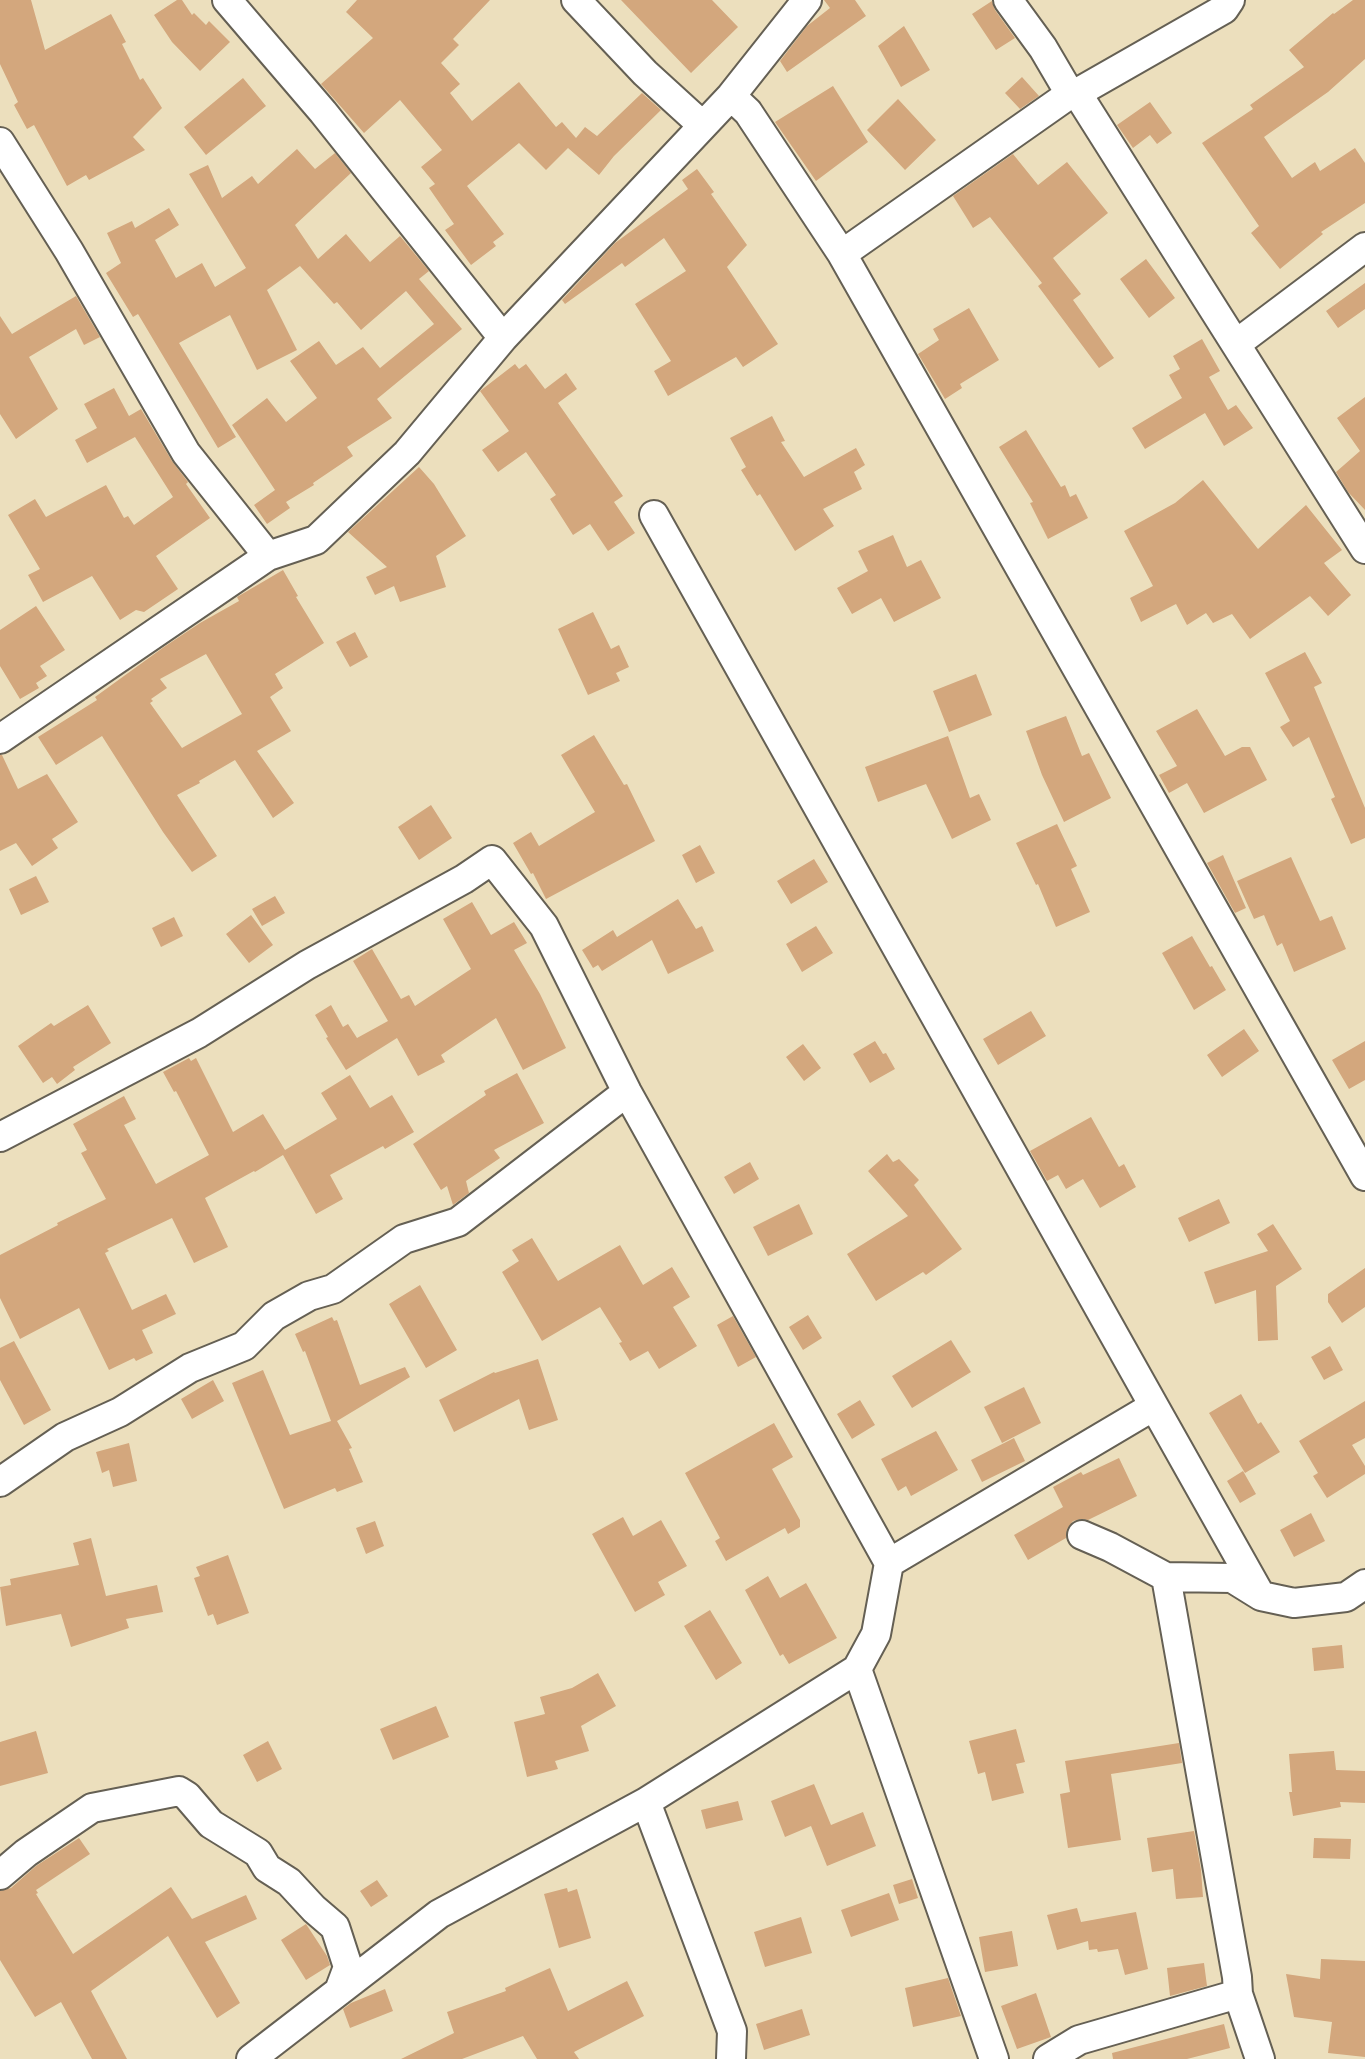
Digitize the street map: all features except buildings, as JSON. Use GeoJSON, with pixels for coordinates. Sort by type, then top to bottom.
{"type":"FeatureCollection","features":[{"type":"Feature","properties":{"kind":"street"},"geometry":{"type":"LineString","coordinates":[[227,0],[323,112],[502,338]]}},
{"type":"Feature","properties":{"kind":"street"},"geometry":{"type":"LineString","coordinates":[[576,0],[645,73],[702,125]]}},
{"type":"Feature","properties":{"kind":"street"},"geometry":{"type":"LineString","coordinates":[[3,729],[268,556],[316,540],[407,453],[502,338],[731,96],[807,0]]}},
{"type":"Feature","properties":{"kind":"street"},"geometry":{"type":"LineString","coordinates":[[1008,0],[1074,94],[1365,549]]}},
{"type":"Feature","properties":{"kind":"street"},"geometry":{"type":"LineString","coordinates":[[842,254],[1074,94],[1224,9],[1230,0]]}},
{"type":"Feature","properties":{"kind":"street"},"geometry":{"type":"LineString","coordinates":[[731,96],[748,112],[842,254],[1365,1176]]}},
{"type":"Feature","properties":{"kind":"street"},"geometry":{"type":"LineString","coordinates":[[0,142],[69,251],[186,453],[268,556]]}},
{"type":"Feature","properties":{"kind":"street"},"geometry":{"type":"LineString","coordinates":[[1236,344],[1365,247]]}},
{"type":"Feature","properties":{"kind":"street"},"geometry":{"type":"LineString","coordinates":[[654,515],[1261,1596]]}},
{"type":"Feature","properties":{"kind":"street"},"geometry":{"type":"LineString","coordinates":[[0,1137],[198,1033],[307,965],[464,879],[492,860],[544,926],[627,1092],[889,1563],[876,1634],[857,1668],[646,1802],[439,1914],[251,2059]]}},
{"type":"Feature","properties":{"kind":"street"},"geometry":{"type":"LineString","coordinates":[[0,1482],[65,1437],[120,1412],[190,1368],[244,1346],[274,1316],[309,1296],[333,1289],[404,1239],[458,1222],[627,1092]]}},
{"type":"Feature","properties":{"kind":"street"},"geometry":{"type":"LineString","coordinates":[[889,1563],[1154,1406]]}},
{"type":"Feature","properties":{"kind":"street"},"geometry":{"type":"LineString","coordinates":[[1082,1535],[1166,1577],[1232,1578],[1261,1596],[1294,1603],[1346,1597],[1365,1584]]}},
{"type":"Feature","properties":{"kind":"street"},"geometry":{"type":"LineString","coordinates":[[1166,1577],[1237,1977],[1238,1994],[1260,2059]]}},
{"type":"Feature","properties":{"kind":"street"},"geometry":{"type":"LineString","coordinates":[[857,1668],[994,2059]]}},
{"type":"Feature","properties":{"kind":"street"},"geometry":{"type":"LineString","coordinates":[[0,1875],[26,1853],[92,1808],[179,1791],[187,1796],[211,1824],[258,1853],[267,1868],[289,1882],[314,1909],[335,1927],[348,1967],[339,1991]]}},
{"type":"Feature","properties":{"kind":"street"},"geometry":{"type":"LineString","coordinates":[[646,1802],[732,2031],[731,2059]]}},
{"type":"Feature","properties":{"kind":"street"},"geometry":{"type":"LineString","coordinates":[[1048,2059],[1079,2040],[1238,1994]]}}]}
